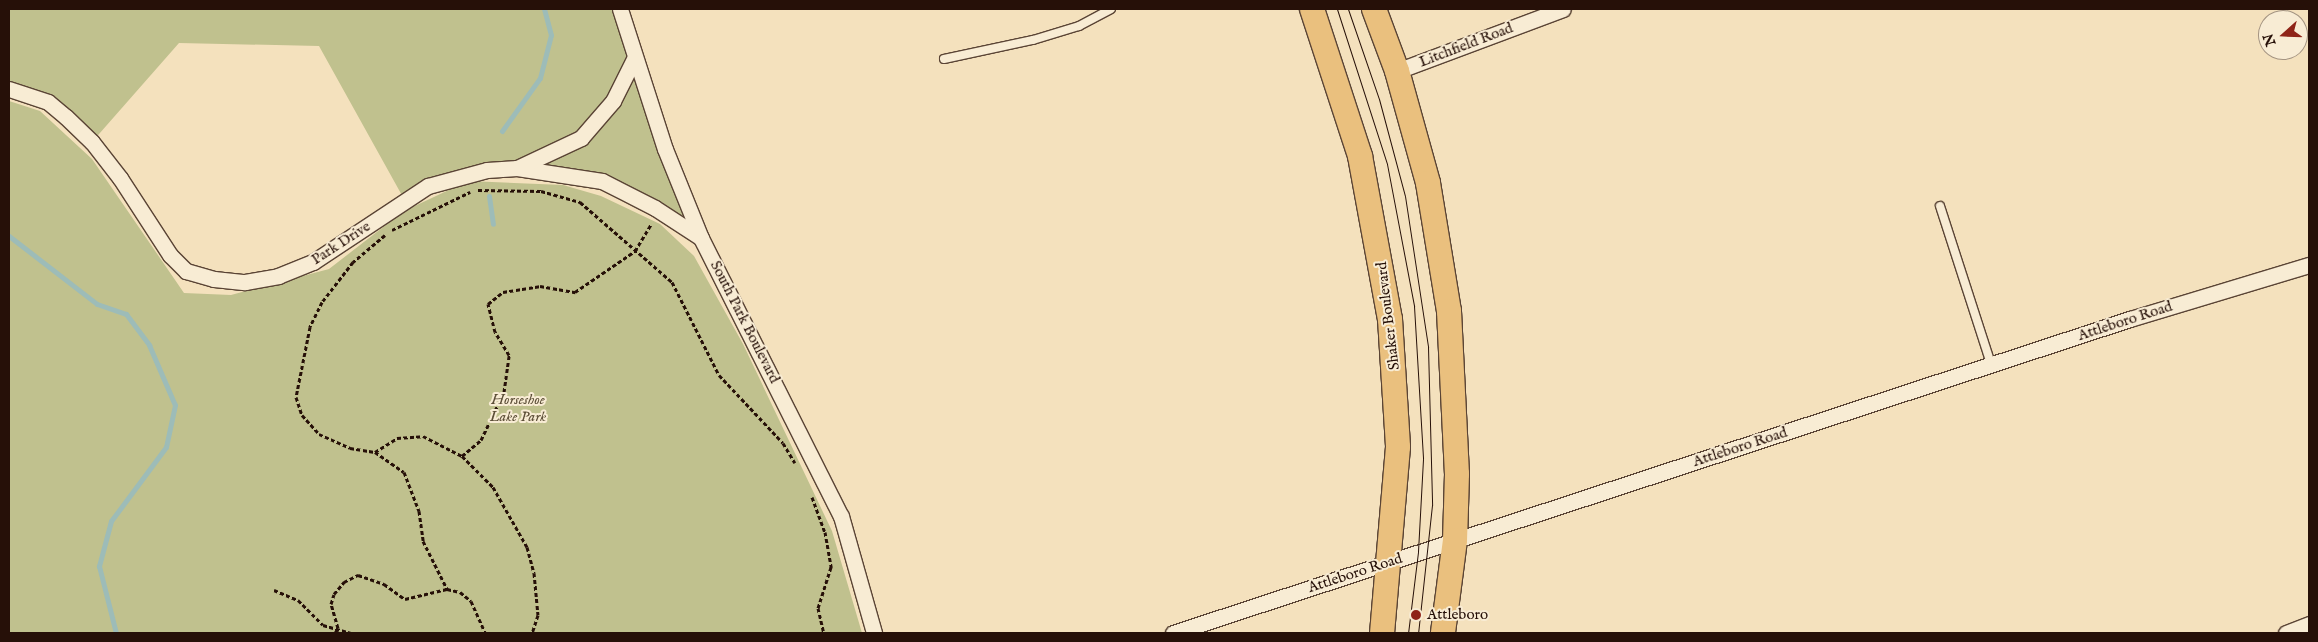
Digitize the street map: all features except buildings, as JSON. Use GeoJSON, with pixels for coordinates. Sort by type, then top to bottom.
{"type":"FeatureCollection","features":[{"type":"Feature","properties":{"kind":"main road","name":"Shaker Boulevard"},"geometry":{"type":"LineString","coordinates":[[1312,9],[1360,156],[1386,288],[1398,438],[1390,562],[1382,633]]}},
{"type":"Feature","properties":{"kind":"main road"},"geometry":{"type":"LineString","coordinates":[[1374,9],[1397,71],[1428,183],[1449,311],[1456,405],[1455,540],[1443,633]]}},
{"type":"Feature","properties":{"kind":"street","name":"South Park Boulevard"},"geometry":{"type":"LineString","coordinates":[[620,9],[634,59],[701,238],[841,516],[874,633]]}},
{"type":"Feature","properties":{"kind":"street","name":"Litchfield Road"},"geometry":{"type":"LineString","coordinates":[[1397,71],[1563,9]]}},
{"type":"Feature","properties":{"kind":"street"},"geometry":{"type":"LineString","coordinates":[[517,168],[581,138],[613,101],[634,59]]}},
{"type":"Feature","properties":{"kind":"street","name":"Park Drive"},"geometry":{"type":"LineString","coordinates":[[9,89],[48,102],[92,142],[120,178],[170,256],[186,271],[214,279],[245,282],[278,276],[333,251],[428,186],[468,173],[517,168],[602,181],[659,210],[701,238]]}},
{"type":"Feature","properties":{"kind":"street","name":"Attleboro Road"},"geometry":{"type":"LineString","coordinates":[[1173,633],[1991,364],[2309,265]]}},
{"type":"Feature","properties":{"kind":"street"},"geometry":{"type":"LineString","coordinates":[[2286,633],[2309,624]]}},
{"type":"Feature","properties":{"kind":"lane"},"geometry":{"type":"LineString","coordinates":[[944,59],[1052,35],[1079,26],[1111,9]]}},
{"type":"Feature","properties":{"kind":"lane"},"geometry":{"type":"LineString","coordinates":[[1940,206],[1991,364]]}},
{"type":"Feature","properties":{"kind":"path"},"geometry":{"type":"LineString","coordinates":[[447,589],[423,541],[419,511],[404,472],[375,452],[350,448],[319,434],[302,415],[296,398],[310,327],[322,302],[353,262],[387,233],[432,208],[474,190],[541,191],[580,202],[672,282],[719,375],[783,444],[800,470]]}},
{"type":"Feature","properties":{"kind":"path"},"geometry":{"type":"LineString","coordinates":[[462,456],[480,440],[504,392],[510,355],[495,332],[488,304],[503,292],[540,286],[575,292],[635,251],[659,210]]}},
{"type":"Feature","properties":{"kind":"path"},"geometry":{"type":"LineString","coordinates":[[375,452],[398,438],[413,435],[462,456],[493,487],[527,546],[534,573],[538,615],[532,633]]}},
{"type":"Feature","properties":{"kind":"path"},"geometry":{"type":"LineString","coordinates":[[810,492],[825,532],[831,567],[818,608],[824,633]]}},
{"type":"Feature","properties":{"kind":"path"},"geometry":{"type":"LineString","coordinates":[[335,633],[338,628],[330,604],[334,594],[344,582],[358,575],[384,584],[405,599],[447,589],[460,592],[471,601],[485,633]]}},
{"type":"Feature","properties":{"kind":"path"},"geometry":{"type":"LineString","coordinates":[[274,590],[286,592],[322,624],[351,633]]}},
{"type":"Feature","properties":{"kind":"green space"},"geometry":{"type":"Polygon","coordinates":[[[9,9],[620,9],[701,238],[602,181],[517,168],[404,199],[319,46],[179,43],[92,142],[66,117],[9,89],[9,9]]]}},
{"type":"Feature","properties":{"kind":"green space","name":"Horseshoe Lake Park"},"geometry":{"type":"Polygon","coordinates":[[[9,101],[40,111],[92,159],[184,293],[231,295],[329,269],[404,211],[468,181],[563,185],[601,196],[660,224],[694,256],[743,344],[832,531],[862,633],[9,633],[9,101]]]}},
{"type":"Feature","properties":{"kind":"waterway"},"geometry":{"type":"LineString","coordinates":[[502,131],[540,78],[551,35],[544,9]]}},
{"type":"Feature","properties":{"kind":"waterway"},"geometry":{"type":"LineString","coordinates":[[489,196],[493,224]]}},
{"type":"Feature","properties":{"kind":"waterway"},"geometry":{"type":"LineString","coordinates":[[9,236],[97,304],[126,314],[149,345],[175,405],[166,447],[111,521],[99,566],[116,633]]}},
{"type":"Feature","properties":{"kind":"tram line"},"geometry":{"type":"LineString","coordinates":[[1337,9],[1387,164],[1414,306],[1423,459],[1418,552],[1408,633]]}},
{"type":"Feature","properties":{"kind":"tram line"},"geometry":{"type":"LineString","coordinates":[[1348,9],[1379,99],[1405,196],[1428,347],[1432,505],[1418,633]]}},
{"type":"Feature","properties":{"kind":"place","name":"Attleboro"},"geometry":{"type":"Point","coordinates":[1416,615]}}]}
